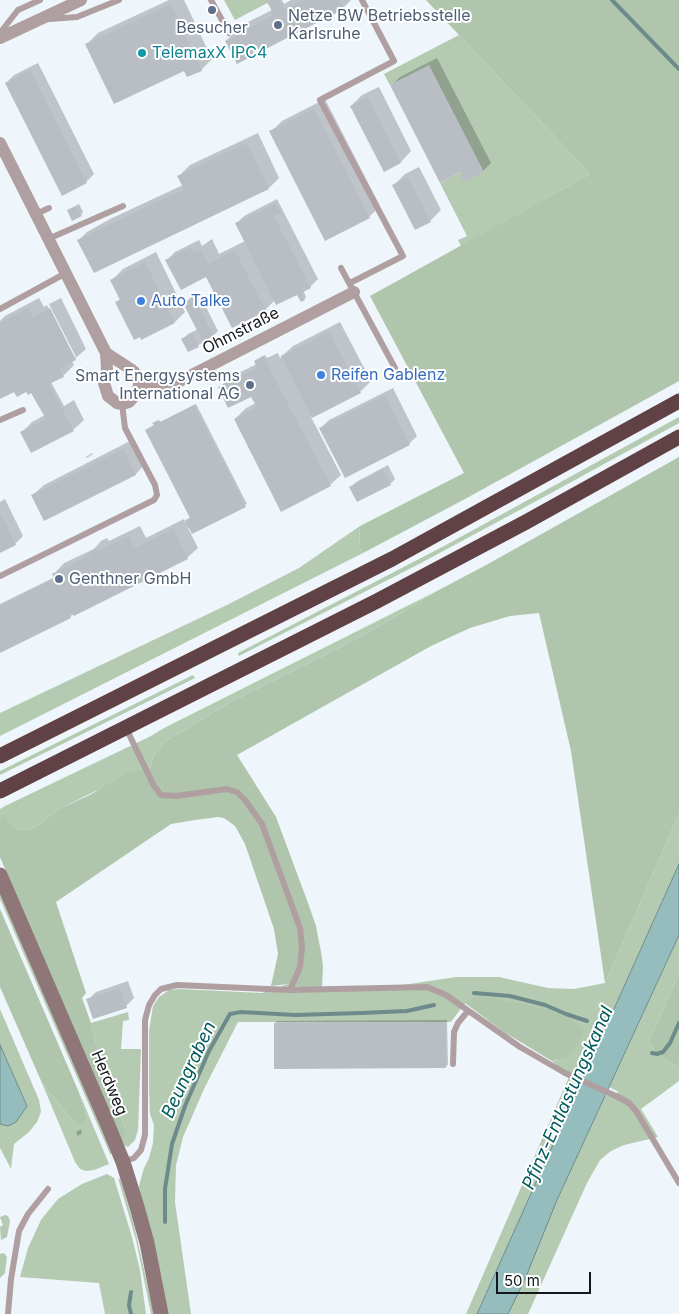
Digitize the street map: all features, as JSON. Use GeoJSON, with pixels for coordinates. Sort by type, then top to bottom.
{"type":"FeatureCollection","features":[{"type":"Feature","properties":{"kind":"highway"},"geometry":{"type":"LineString","coordinates":[[0,756],[392,560],[679,401]]}},
{"type":"Feature","properties":{"kind":"highway"},"geometry":{"type":"LineString","coordinates":[[0,791],[386,596],[535,517],[679,437]]}},
{"type":"Feature","properties":{"kind":"main road","name":"Herdweg"},"geometry":{"type":"LineString","coordinates":[[0,875],[104,1114],[122,1162],[147,1243],[161,1314]]}},
{"type":"Feature","properties":{"kind":"street"},"geometry":{"type":"LineString","coordinates":[[0,38],[81,0]]}},
{"type":"Feature","properties":{"kind":"street"},"geometry":{"type":"LineString","coordinates":[[0,143],[106,353],[107,370],[104,383],[108,396],[117,403],[129,402],[138,392],[138,376],[106,353]]}},
{"type":"Feature","properties":{"kind":"street","name":"Ohmstraße"},"geometry":{"type":"LineString","coordinates":[[139,384],[160,385],[180,381],[352,287]]}},
{"type":"Feature","properties":{"kind":"lane"},"geometry":{"type":"LineString","coordinates":[[0,33],[18,10],[40,0]]}},
{"type":"Feature","properties":{"kind":"lane"},"geometry":{"type":"LineString","coordinates":[[38,20],[77,17],[119,0]]}},
{"type":"Feature","properties":{"kind":"lane"},"geometry":{"type":"LineString","coordinates":[[211,0],[229,33]]}},
{"type":"Feature","properties":{"kind":"lane"},"geometry":{"type":"LineString","coordinates":[[352,287],[403,256],[320,100],[394,61],[362,0]]}},
{"type":"Feature","properties":{"kind":"lane"},"geometry":{"type":"LineString","coordinates":[[48,239],[123,206]]}},
{"type":"Feature","properties":{"kind":"lane"},"geometry":{"type":"LineString","coordinates":[[36,214],[49,208]]}},
{"type":"Feature","properties":{"kind":"lane"},"geometry":{"type":"LineString","coordinates":[[342,268],[396,368]]}},
{"type":"Feature","properties":{"kind":"lane"},"geometry":{"type":"LineString","coordinates":[[0,309],[66,273]]}},
{"type":"Feature","properties":{"kind":"lane"},"geometry":{"type":"LineString","coordinates":[[0,576],[154,500],[157,494],[155,485],[125,428],[122,404]]}},
{"type":"Feature","properties":{"kind":"lane"},"geometry":{"type":"LineString","coordinates":[[0,420],[22,410]]}},
{"type":"Feature","properties":{"kind":"lane"},"geometry":{"type":"LineString","coordinates":[[126,728],[154,786],[161,795],[176,796],[227,789],[237,792],[262,824],[300,928],[302,947],[300,967],[290,990]]}},
{"type":"Feature","properties":{"kind":"lane"},"geometry":{"type":"LineString","coordinates":[[122,1162],[134,1158],[141,1150],[145,1135],[145,1020],[149,1005],[161,989],[177,985],[290,990],[427,987],[446,995],[520,1047],[574,1077],[618,1096],[628,1103],[636,1111],[679,1183]]}},
{"type":"Feature","properties":{"kind":"lane"},"geometry":{"type":"LineString","coordinates":[[453,1064],[454,1032],[458,1023],[468,1011]]}},
{"type":"Feature","properties":{"kind":"lane"},"geometry":{"type":"LineString","coordinates":[[8,1314],[19,1231],[28,1214],[48,1189]]}},
{"type":"Feature","properties":{"kind":"shaded area"},"geometry":{"type":"Polygon","coordinates":[[[224,0],[273,0],[235,20],[224,0]]]}},
{"type":"Feature","properties":{"kind":"shaded area"},"geometry":{"type":"Polygon","coordinates":[[[426,0],[679,0],[679,381],[363,553],[359,546],[360,526],[464,473],[370,296],[590,174],[426,0]]]}},
{"type":"Feature","properties":{"kind":"shaded area"},"geometry":{"type":"Polygon","coordinates":[[[459,35],[590,174],[461,246],[458,240],[467,236],[440,183],[460,172],[465,181],[429,66],[390,85],[384,74],[459,35]]]}},
{"type":"Feature","properties":{"kind":"shaded area"},"geometry":{"type":"Polygon","coordinates":[[[679,417],[679,423],[553,492],[421,563],[239,656],[238,653],[446,545],[679,417]]]}},
{"type":"Feature","properties":{"kind":"shaded area"},"geometry":{"type":"Polygon","coordinates":[[[679,457],[679,814],[605,983],[571,751],[539,613],[510,616],[470,628],[431,646],[237,755],[276,817],[308,903],[316,926],[321,952],[323,966],[322,987],[303,988],[288,984],[271,986],[278,954],[274,929],[245,844],[235,826],[224,818],[218,817],[171,824],[56,902],[86,993],[82,998],[91,1023],[101,1063],[125,1128],[125,1135],[120,1140],[0,857],[0,817],[3,815],[17,829],[28,830],[59,809],[90,795],[125,774],[141,769],[150,769],[153,757],[163,743],[231,702],[339,648],[392,619],[437,591],[679,457]]]}},
{"type":"Feature","properties":{"kind":"shaded area"},"geometry":{"type":"Polygon","coordinates":[[[360,526],[359,546],[363,553],[0,736],[0,713],[227,605],[299,568],[360,526]]]}},
{"type":"Feature","properties":{"kind":"shaded area"},"geometry":{"type":"Polygon","coordinates":[[[437,591],[392,619],[339,648],[231,702],[163,743],[153,757],[150,769],[141,769],[59,809],[28,830],[17,829],[3,816],[0,817],[0,809],[5,806],[149,737],[437,591]]]}},
{"type":"Feature","properties":{"kind":"shaded area"},"geometry":{"type":"Polygon","coordinates":[[[193,675],[195,678],[0,775],[0,771],[193,675]]]}},
{"type":"Feature","properties":{"kind":"shaded area"},"geometry":{"type":"Polygon","coordinates":[[[679,814],[679,864],[477,1314],[466,1314],[569,1077],[552,1061],[558,1060],[465,1003],[451,1022],[238,1022],[204,1089],[183,1137],[176,1165],[175,1202],[191,1314],[166,1314],[140,1200],[139,1186],[153,1143],[154,1125],[150,1114],[149,1090],[149,1031],[153,1006],[159,997],[169,990],[179,989],[262,993],[288,984],[303,988],[403,985],[456,977],[499,977],[548,988],[574,989],[605,983],[679,814]]]}},
{"type":"Feature","properties":{"kind":"shaded area"},"geometry":{"type":"Polygon","coordinates":[[[679,864],[679,935],[557,1200],[525,1279],[508,1314],[477,1314],[679,864]]]}},
{"type":"Feature","properties":{"kind":"shaded area"},"geometry":{"type":"Polygon","coordinates":[[[0,892],[84,1085],[111,1156],[0,899],[0,892]]]}},
{"type":"Feature","properties":{"kind":"shaded area"},"geometry":{"type":"Polygon","coordinates":[[[0,909],[78,1090],[87,1119],[82,1123],[74,1122],[42,1083],[0,987],[0,909]]]}},
{"type":"Feature","properties":{"kind":"shaded area"},"geometry":{"type":"Polygon","coordinates":[[[679,935],[679,974],[649,1041],[656,1053],[675,1065],[679,1070],[679,1081],[641,1109],[658,1137],[624,1145],[611,1151],[600,1160],[587,1183],[528,1314],[508,1314],[557,1200],[605,1096],[619,1092],[609,1087],[679,935]]]}},
{"type":"Feature","properties":{"kind":"shaded area"},"geometry":{"type":"Polygon","coordinates":[[[679,974],[679,1070],[675,1065],[656,1053],[649,1041],[679,974]]]}},
{"type":"Feature","properties":{"kind":"shaded area"},"geometry":{"type":"Polygon","coordinates":[[[481,996],[548,1009],[573,1021],[584,1030],[577,1045],[567,1057],[552,1061],[504,1032],[465,1003],[470,999],[481,996]]]}},
{"type":"Feature","properties":{"kind":"shaded area"},"geometry":{"type":"Polygon","coordinates":[[[0,1009],[39,1100],[41,1112],[37,1122],[29,1132],[14,1144],[11,1169],[0,1148],[0,1124],[27,1106],[0,1045],[0,1009]]]}},
{"type":"Feature","properties":{"kind":"shaded area"},"geometry":{"type":"Polygon","coordinates":[[[128,1012],[129,1020],[123,1021],[121,1049],[141,1049],[138,1130],[135,1140],[128,1147],[122,1144],[120,1140],[125,1128],[101,1063],[91,1023],[128,1012]]]}},
{"type":"Feature","properties":{"kind":"shaded area"},"geometry":{"type":"Polygon","coordinates":[[[0,1045],[27,1106],[16,1122],[8,1126],[0,1124],[0,1045]]]}},
{"type":"Feature","properties":{"kind":"shaded area"},"geometry":{"type":"Polygon","coordinates":[[[42,1083],[74,1122],[87,1119],[78,1090],[109,1164],[94,1170],[86,1171],[80,1169],[75,1162],[42,1083]]]}},
{"type":"Feature","properties":{"kind":"shaded area"},"geometry":{"type":"Polygon","coordinates":[[[107,1174],[114,1178],[132,1237],[140,1270],[146,1314],[105,1314],[99,1283],[20,1277],[28,1248],[41,1220],[58,1199],[82,1184],[107,1174]]]}},
{"type":"Feature","properties":{"kind":"shaded area"},"geometry":{"type":"Polygon","coordinates":[[[118,1178],[121,1180],[134,1225],[154,1314],[151,1314],[136,1240],[118,1178]]]}},
{"type":"Feature","properties":{"kind":"shaded area"},"geometry":{"type":"Polygon","coordinates":[[[8,1216],[10,1221],[7,1237],[1,1240],[0,1227],[3,1225],[0,1217],[8,1216]]]}},
{"type":"Feature","properties":{"kind":"shaded area"},"geometry":{"type":"Polygon","coordinates":[[[4,1253],[7,1257],[5,1273],[0,1278],[0,1254],[4,1253]]]}},
{"type":"Feature","properties":{"kind":"building"},"geometry":{"type":"Polygon","coordinates":[[[266,0],[279,0],[284,10],[304,0],[340,0],[344,9],[295,34],[296,36],[290,39],[289,37],[237,64],[225,41],[274,15],[266,0]]]}},
{"type":"Feature","properties":{"kind":"building","name":"TelemaxX IPC4"},"geometry":{"type":"Polygon","coordinates":[[[171,4],[202,71],[187,77],[184,71],[114,104],[85,44],[171,4]]]}},
{"type":"Feature","properties":{"kind":"building"},"geometry":{"type":"Polygon","coordinates":[[[429,65],[484,172],[464,182],[460,172],[440,183],[390,85],[429,65]]]}},
{"type":"Feature","properties":{"kind":"building"},"geometry":{"type":"Polygon","coordinates":[[[30,70],[87,183],[62,196],[5,83],[30,70]]]}},
{"type":"Feature","properties":{"kind":"building"},"geometry":{"type":"Polygon","coordinates":[[[368,97],[401,163],[384,172],[350,106],[368,97]]]}},
{"type":"Feature","properties":{"kind":"building"},"geometry":{"type":"Polygon","coordinates":[[[314,109],[370,218],[325,241],[269,131],[314,109]]]}},
{"type":"Feature","properties":{"kind":"building"},"geometry":{"type":"Polygon","coordinates":[[[247,143],[269,189],[94,273],[77,240],[184,189],[177,176],[247,143]]]}},
{"type":"Feature","properties":{"kind":"building"},"geometry":{"type":"Polygon","coordinates":[[[408,177],[431,222],[415,230],[392,185],[408,177]]]}},
{"type":"Feature","properties":{"kind":"building"},"geometry":{"type":"Polygon","coordinates":[[[276,203],[281,213],[274,216],[311,288],[301,293],[305,300],[301,302],[297,295],[276,305],[235,223],[276,203]]]}},
{"type":"Feature","properties":{"kind":"building"},"geometry":{"type":"Polygon","coordinates":[[[76,206],[82,216],[72,221],[67,210],[76,206]]]}},
{"type":"Feature","properties":{"kind":"building"},"geometry":{"type":"Polygon","coordinates":[[[191,247],[194,253],[201,249],[208,264],[235,250],[266,311],[232,328],[206,277],[181,290],[165,260],[191,247]]]}},
{"type":"Feature","properties":{"kind":"building","name":"Auto Talke"},"geometry":{"type":"Polygon","coordinates":[[[145,262],[175,323],[141,340],[140,337],[134,340],[115,302],[120,300],[110,280],[145,262]]]}},
{"type":"Feature","properties":{"kind":"building"},"geometry":{"type":"Polygon","coordinates":[[[194,297],[214,337],[203,342],[183,303],[194,297]]]}},
{"type":"Feature","properties":{"kind":"building"},"geometry":{"type":"Polygon","coordinates":[[[28,308],[33,317],[50,308],[76,360],[59,369],[64,377],[49,384],[74,431],[31,453],[20,432],[46,419],[31,393],[28,395],[26,392],[17,397],[14,392],[0,399],[0,323],[28,308]]]}},
{"type":"Feature","properties":{"kind":"building","name":"Reifen Gablenz"},"geometry":{"type":"Polygon","coordinates":[[[329,332],[361,393],[312,418],[281,356],[329,332]]]}},
{"type":"Feature","properties":{"kind":"building"},"geometry":{"type":"Polygon","coordinates":[[[192,333],[199,347],[188,352],[181,339],[192,333]]]}},
{"type":"Feature","properties":{"kind":"building"},"geometry":{"type":"Polygon","coordinates":[[[263,356],[331,486],[281,512],[234,419],[257,407],[251,397],[228,408],[218,387],[257,368],[254,361],[263,356]]]}},
{"type":"Feature","properties":{"kind":"building"},"geometry":{"type":"Polygon","coordinates":[[[385,395],[410,445],[345,478],[319,428],[385,395]]]}},
{"type":"Feature","properties":{"kind":"building"},"geometry":{"type":"Polygon","coordinates":[[[194,405],[246,507],[192,534],[185,520],[190,518],[145,430],[154,425],[152,423],[157,421],[158,423],[194,405]]]}},
{"type":"Feature","properties":{"kind":"building"},"geometry":{"type":"Polygon","coordinates":[[[123,449],[136,475],[44,521],[31,495],[123,449]]]}},
{"type":"Feature","properties":{"kind":"building"},"geometry":{"type":"Polygon","coordinates":[[[383,470],[391,485],[357,502],[349,487],[383,470]]]}},
{"type":"Feature","properties":{"kind":"building"},"geometry":{"type":"Polygon","coordinates":[[[0,512],[16,545],[0,553],[0,512]]]}},
{"type":"Feature","properties":{"kind":"building"},"geometry":{"type":"Polygon","coordinates":[[[173,529],[188,559],[74,616],[70,615],[71,618],[0,653],[0,606],[52,580],[53,583],[56,581],[52,574],[90,555],[89,552],[96,548],[98,551],[129,536],[135,548],[173,529]]]}},
{"type":"Feature","properties":{"kind":"building"},"geometry":{"type":"Polygon","coordinates":[[[120,988],[127,1008],[93,1019],[86,999],[120,988]]]}},
{"type":"Feature","properties":{"kind":"building"},"geometry":{"type":"Polygon","coordinates":[[[446,1022],[446,1068],[274,1069],[274,1023],[446,1022]]]}},
{"type":"Feature","properties":{"kind":"waterway"},"geometry":{"type":"LineString","coordinates":[[612,0],[679,69]]}},
{"type":"Feature","properties":{"kind":"waterway","name":"Pfinz-Entlastungskanal"},"geometry":{"type":"LineString","coordinates":[[474,993],[510,996],[545,1005],[587,1021]]}},
{"type":"Feature","properties":{"kind":"waterway","name":"Beungraben"},"geometry":{"type":"LineString","coordinates":[[165,1222],[165,1189],[172,1144],[185,1106],[209,1051],[230,1014],[241,1012],[295,1015],[407,1011],[434,1005]]}},
{"type":"Feature","properties":{"kind":"waterway"},"geometry":{"type":"LineString","coordinates":[[652,1053],[663,1052],[670,1043],[679,1023]]}},
{"type":"Feature","properties":{"kind":"waterway","name":"Beungraben"},"geometry":{"type":"LineString","coordinates":[[131,1292],[129,1305],[131,1314]]}},
{"type":"Feature","properties":{"kind":"place","name":"Besucher"},"geometry":{"type":"Point","coordinates":[212,10]}},
{"type":"Feature","properties":{"kind":"place","name":"Netze BW Betriebsstelle Karlsruhe"},"geometry":{"type":"Point","coordinates":[278,25]}},
{"type":"Feature","properties":{"kind":"place","name":"TelemaxX IPC4"},"geometry":{"type":"Point","coordinates":[142,53]}},
{"type":"Feature","properties":{"kind":"place","name":"Auto Talke"},"geometry":{"type":"Point","coordinates":[141,301]}},
{"type":"Feature","properties":{"kind":"place","name":"Reifen Gablenz"},"geometry":{"type":"Point","coordinates":[321,375]}},
{"type":"Feature","properties":{"kind":"place","name":"Smart Energysystems International AG"},"geometry":{"type":"Point","coordinates":[250,385]}},
{"type":"Feature","properties":{"kind":"place","name":"Genthner GmbH"},"geometry":{"type":"Point","coordinates":[59,579]}}]}
